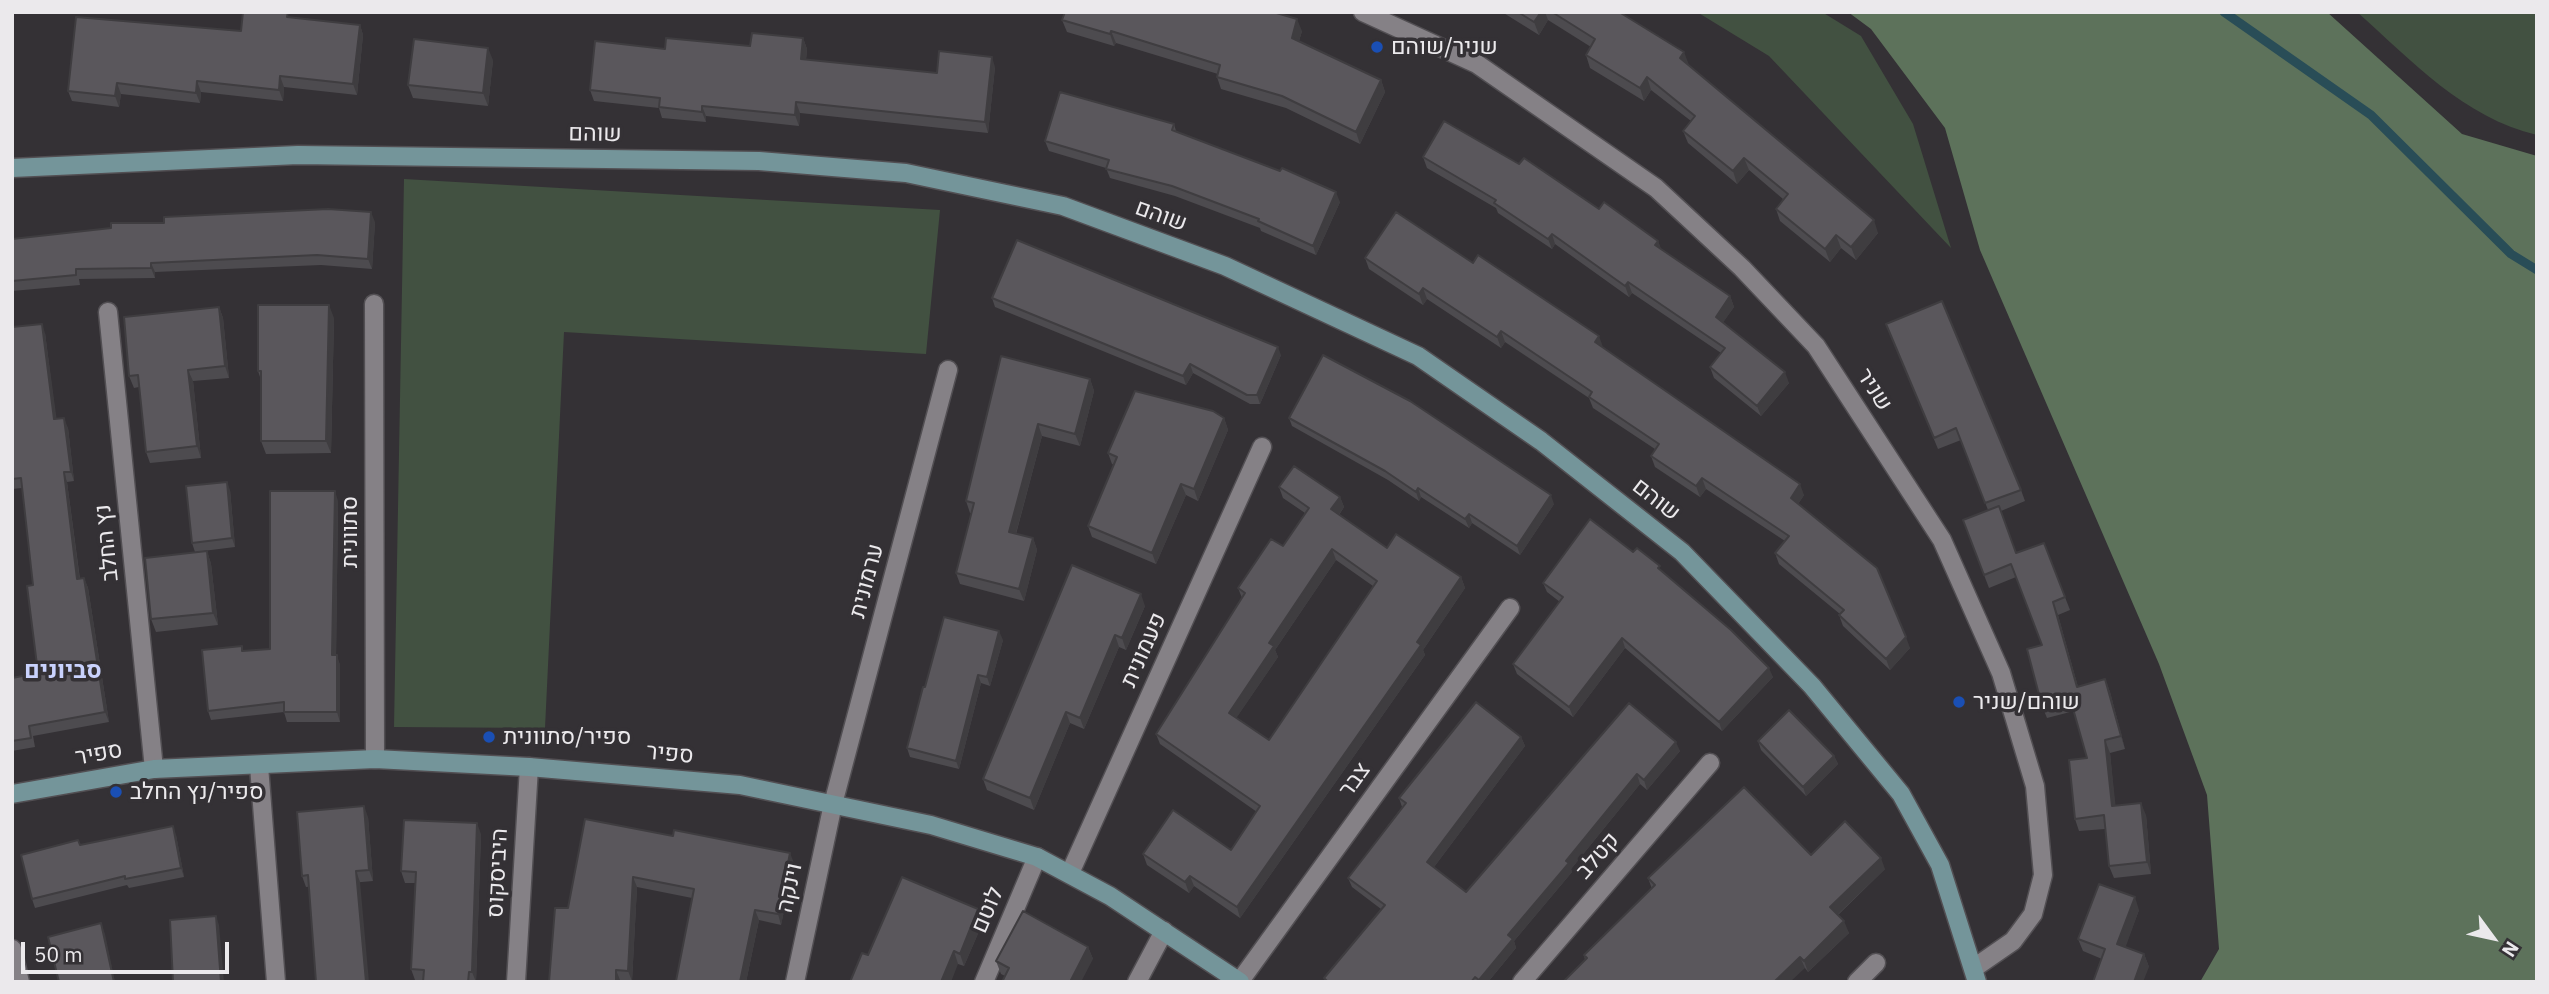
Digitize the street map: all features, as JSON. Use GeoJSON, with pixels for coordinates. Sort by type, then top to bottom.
{"type":"FeatureCollection","features":[{"type":"Feature","properties":{"kind":"street","name":"שניר"},"geometry":{"type":"LineString","coordinates":[[1363,12],[1477,64],[1656,188],[1742,268],[1816,346],[1942,540],[2001,673],[2035,786],[2043,875],[2033,914],[2013,941],[1975,975]]}},
{"type":"Feature","properties":{"kind":"street","name":"שוהם"},"geometry":{"type":"LineString","coordinates":[[12,168],[298,155],[759,161],[906,173],[1063,206],[1225,265],[1418,356],[1541,441],[1682,552],[1812,687],[1901,794],[1940,865],[1975,975]]}},
{"type":"Feature","properties":{"kind":"street","name":"סתוונית"},"geometry":{"type":"LineString","coordinates":[[374,304],[375,760]]}},
{"type":"Feature","properties":{"kind":"street","name":"נץ החלב"},"geometry":{"type":"LineString","coordinates":[[108,312],[154,769]]}},
{"type":"Feature","properties":{"kind":"street","name":"ערמונית"},"geometry":{"type":"LineString","coordinates":[[833,804],[948,370]]}},
{"type":"Feature","properties":{"kind":"street","name":"פעמונית"},"geometry":{"type":"LineString","coordinates":[[1070,873],[1262,447]]}},
{"type":"Feature","properties":{"kind":"street","name":"צבר"},"geometry":{"type":"LineString","coordinates":[[1240,982],[1510,608]]}},
{"type":"Feature","properties":{"kind":"street","name":"ספיר"},"geometry":{"type":"LineString","coordinates":[[12,794],[154,769],[375,760],[529,767],[740,785],[931,825],[1037,857],[1070,873],[1240,982]]}},
{"type":"Feature","properties":{"kind":"street","name":"קטלב"},"geometry":{"type":"LineString","coordinates":[[1522,982],[1710,763]]}},
{"type":"Feature","properties":{"kind":"street"},"geometry":{"type":"LineString","coordinates":[[259,766],[276,982]]}},
{"type":"Feature","properties":{"kind":"street","name":"היביסקוס"},"geometry":{"type":"LineString","coordinates":[[516,982],[529,767]]}},
{"type":"Feature","properties":{"kind":"street","name":"וינקה"},"geometry":{"type":"LineString","coordinates":[[795,982],[833,804]]}},
{"type":"Feature","properties":{"kind":"street","name":"לוטם"},"geometry":{"type":"LineString","coordinates":[[984,982],[1037,857]]}},
{"type":"Feature","properties":{"kind":"street"},"geometry":{"type":"LineString","coordinates":[[1137,982],[1164,931]]}},
{"type":"Feature","properties":{"kind":"street"},"geometry":{"type":"LineString","coordinates":[[12,949],[20,982]]}},
{"type":"Feature","properties":{"kind":"street"},"geometry":{"type":"LineString","coordinates":[[1857,982],[1876,963]]}},
{"type":"Feature","properties":{"kind":"green space"},"geometry":{"type":"Polygon","coordinates":[[[1697,12],[1822,12],[1861,36],[1913,124],[1951,248],[1769,56],[1697,12]]]}},
{"type":"Feature","properties":{"kind":"green space"},"geometry":{"type":"Polygon","coordinates":[[[1848,12],[2327,12],[2462,134],[2537,156],[2537,982],[2200,982],[2219,949],[2207,795],[2159,664],[1980,250],[1945,128],[1871,29],[1848,12]]]}},
{"type":"Feature","properties":{"kind":"green space"},"geometry":{"type":"Polygon","coordinates":[[[2357,12],[2537,12],[2537,135],[2511,127],[2462,101],[2418,68],[2357,12]]]}},
{"type":"Feature","properties":{"kind":"green space"},"geometry":{"type":"Polygon","coordinates":[[[404,179],[940,210],[926,354],[564,332],[545,728],[394,727],[404,179]]]}},
{"type":"Feature","properties":{"kind":"building"},"geometry":{"type":"Polygon","coordinates":[[[243,12],[288,12],[287,17],[360,25],[353,84],[280,76],[279,90],[197,81],[196,93],[117,83],[115,96],[68,91],[76,17],[241,31],[243,12]]]}},
{"type":"Feature","properties":{"kind":"building"},"geometry":{"type":"Polygon","coordinates":[[[1065,12],[1273,12],[1297,19],[1292,38],[1381,80],[1356,132],[1282,96],[1217,77],[1220,65],[1111,31],[1110,34],[1062,20],[1065,12]]]}},
{"type":"Feature","properties":{"kind":"building"},"geometry":{"type":"Polygon","coordinates":[[[1518,12],[1541,12],[1534,22],[1518,12]]]}},
{"type":"Feature","properties":{"kind":"building"},"geometry":{"type":"Polygon","coordinates":[[[1552,12],[1619,12],[1684,52],[1680,58],[1874,220],[1851,247],[1836,235],[1825,249],[1776,209],[1788,194],[1744,158],[1733,171],[1683,131],[1695,116],[1647,77],[1640,88],[1586,55],[1595,39],[1552,12]]]}},
{"type":"Feature","properties":{"kind":"building"},"geometry":{"type":"Polygon","coordinates":[[[752,33],[803,38],[801,59],[937,73],[939,51],[992,57],[985,122],[796,102],[795,115],[702,106],[702,112],[659,107],[660,98],[590,90],[595,41],[665,49],[666,38],[750,46],[752,33]]]}},
{"type":"Feature","properties":{"kind":"building"},"geometry":{"type":"Polygon","coordinates":[[[414,39],[488,48],[483,93],[408,85],[414,39]]]}},
{"type":"Feature","properties":{"kind":"building"},"geometry":{"type":"Polygon","coordinates":[[[1060,92],[1174,124],[1172,130],[1280,171],[1282,168],[1336,192],[1313,246],[1258,221],[1259,219],[1172,186],[1106,169],[1109,160],[1045,141],[1060,92]]]}},
{"type":"Feature","properties":{"kind":"building"},"geometry":{"type":"Polygon","coordinates":[[[1444,121],[1519,164],[1524,158],[1599,209],[1604,202],[1658,241],[1655,245],[1730,296],[1716,317],[1785,372],[1757,406],[1710,367],[1725,348],[1628,282],[1625,286],[1552,234],[1548,239],[1494,203],[1496,200],[1423,157],[1444,121]]]}},
{"type":"Feature","properties":{"kind":"building"},"geometry":{"type":"Polygon","coordinates":[[[328,209],[371,212],[368,259],[317,255],[151,263],[151,268],[76,269],[76,275],[12,281],[12,239],[111,228],[111,223],[164,223],[164,217],[328,209]]]}},
{"type":"Feature","properties":{"kind":"building"},"geometry":{"type":"Polygon","coordinates":[[[1396,212],[1473,263],[1478,255],[1599,336],[1595,342],[1800,484],[1791,498],[1877,568],[1906,637],[1886,659],[1839,615],[1844,610],[1775,553],[1789,536],[1702,478],[1696,486],[1651,456],[1659,444],[1589,397],[1592,392],[1501,331],[1497,337],[1423,288],[1419,294],[1365,258],[1396,212]]]}},
{"type":"Feature","properties":{"kind":"building"},"geometry":{"type":"Polygon","coordinates":[[[1017,240],[1278,347],[1257,395],[1247,395],[1190,364],[1183,376],[992,298],[1017,240]]]}},
{"type":"Feature","properties":{"kind":"building"},"geometry":{"type":"Polygon","coordinates":[[[1942,301],[2021,490],[1985,503],[1956,428],[1934,438],[1886,324],[1942,301]]]}},
{"type":"Feature","properties":{"kind":"building"},"geometry":{"type":"Polygon","coordinates":[[[258,305],[329,305],[326,441],[261,441],[258,305]]]}},
{"type":"Feature","properties":{"kind":"building"},"geometry":{"type":"Polygon","coordinates":[[[219,307],[225,366],[188,370],[197,446],[146,452],[138,375],[129,376],[124,317],[219,307]]]}},
{"type":"Feature","properties":{"kind":"building"},"geometry":{"type":"Polygon","coordinates":[[[42,324],[54,419],[64,418],[71,472],[64,472],[77,579],[84,578],[105,712],[29,726],[31,738],[12,741],[12,678],[38,673],[27,586],[33,585],[21,478],[12,479],[12,327],[42,324]]]}},
{"type":"Feature","properties":{"kind":"building"},"geometry":{"type":"Polygon","coordinates":[[[1323,355],[1410,401],[1551,495],[1517,546],[1469,514],[1465,519],[1418,488],[1416,492],[1385,471],[1289,418],[1323,355]]]}},
{"type":"Feature","properties":{"kind":"building"},"geometry":{"type":"Polygon","coordinates":[[[1001,356],[1090,379],[1075,434],[1038,424],[1009,532],[1033,538],[1019,589],[956,573],[974,503],[966,501],[1001,356]]]}},
{"type":"Feature","properties":{"kind":"building"},"geometry":{"type":"Polygon","coordinates":[[[1135,391],[1213,411],[1224,418],[1194,489],[1181,484],[1152,553],[1088,526],[1117,457],[1108,453],[1135,391]]]}},
{"type":"Feature","properties":{"kind":"building"},"geometry":{"type":"Polygon","coordinates":[[[1294,466],[1340,497],[1331,509],[1387,548],[1396,534],[1461,577],[1417,642],[1421,645],[1237,907],[1190,876],[1185,882],[1143,854],[1173,810],[1231,850],[1260,806],[1156,734],[1245,593],[1238,588],[1271,539],[1283,546],[1309,508],[1279,487],[1294,466]],[[1332,549],[1269,643],[1274,646],[1229,713],[1269,740],[1377,581],[1332,549]]]}},
{"type":"Feature","properties":{"kind":"building"},"geometry":{"type":"Polygon","coordinates":[[[227,482],[232,538],[192,543],[186,486],[227,482]]]}},
{"type":"Feature","properties":{"kind":"building"},"geometry":{"type":"Polygon","coordinates":[[[270,491],[335,491],[332,655],[337,655],[337,712],[284,712],[284,702],[208,711],[202,650],[242,646],[242,651],[270,649],[270,491]]]}},
{"type":"Feature","properties":{"kind":"building"},"geometry":{"type":"Polygon","coordinates":[[[1999,506],[2016,553],[2044,543],[2065,597],[2053,602],[2077,687],[2105,679],[2121,736],[2105,740],[2112,806],[2141,803],[2147,862],[2109,866],[2104,815],[2075,819],[2069,760],[2087,758],[2070,698],[2042,706],[2027,649],[2042,645],[2011,564],[1984,575],[1963,520],[1999,506]]]}},
{"type":"Feature","properties":{"kind":"building"},"geometry":{"type":"Polygon","coordinates":[[[1590,519],[1633,552],[1637,548],[1660,566],[1658,568],[1731,630],[1769,668],[1719,722],[1622,638],[1569,707],[1513,664],[1563,597],[1543,583],[1590,519]]]}},
{"type":"Feature","properties":{"kind":"building"},"geometry":{"type":"Polygon","coordinates":[[[207,551],[213,613],[151,619],[145,558],[207,551]]]}},
{"type":"Feature","properties":{"kind":"building"},"geometry":{"type":"Polygon","coordinates":[[[1072,565],[1141,594],[1122,638],[1115,635],[1080,718],[1066,712],[1030,798],[983,779],[1072,565]]]}},
{"type":"Feature","properties":{"kind":"building"},"geometry":{"type":"Polygon","coordinates":[[[944,617],[999,631],[987,677],[978,675],[956,761],[907,748],[944,617]]]}},
{"type":"Feature","properties":{"kind":"building"},"geometry":{"type":"Polygon","coordinates":[[[1476,702],[1521,737],[1427,862],[1466,892],[1629,703],[1676,742],[1644,780],[1637,774],[1566,861],[1569,863],[1508,935],[1513,939],[1479,980],[1475,977],[1471,982],[1328,982],[1324,978],[1385,905],[1348,878],[1406,803],[1399,798],[1476,702]]]}},
{"type":"Feature","properties":{"kind":"building"},"geometry":{"type":"Polygon","coordinates":[[[1789,710],[1834,756],[1803,787],[1758,741],[1789,710]]]}},
{"type":"Feature","properties":{"kind":"building"},"geometry":{"type":"Polygon","coordinates":[[[1744,787],[1811,855],[1845,821],[1881,858],[1830,907],[1844,921],[1804,961],[1800,957],[1774,982],[1563,982],[1587,958],[1584,955],[1655,885],[1648,878],[1744,787]]]}},
{"type":"Feature","properties":{"kind":"building"},"geometry":{"type":"Polygon","coordinates":[[[364,806],[369,870],[356,871],[366,982],[316,982],[308,875],[302,876],[297,812],[364,806]]]}},
{"type":"Feature","properties":{"kind":"building"},"geometry":{"type":"Polygon","coordinates":[[[585,819],[673,836],[674,830],[790,853],[778,914],[755,910],[740,982],[676,981],[694,889],[633,877],[628,971],[616,970],[616,982],[549,982],[555,908],[568,908],[585,819]]]}},
{"type":"Feature","properties":{"kind":"building"},"geometry":{"type":"Polygon","coordinates":[[[404,820],[477,823],[472,972],[469,972],[468,982],[423,982],[424,970],[411,969],[416,872],[401,871],[404,820]]]}},
{"type":"Feature","properties":{"kind":"building"},"geometry":{"type":"Polygon","coordinates":[[[173,826],[181,868],[125,879],[125,876],[32,899],[21,855],[78,840],[80,845],[173,826]]]}},
{"type":"Feature","properties":{"kind":"building"},"geometry":{"type":"Polygon","coordinates":[[[902,877],[978,909],[960,954],[954,951],[941,982],[850,982],[862,953],[868,955],[902,877]]]}},
{"type":"Feature","properties":{"kind":"building"},"geometry":{"type":"Polygon","coordinates":[[[2099,884],[2135,897],[2117,944],[2144,954],[2134,982],[2093,982],[2105,949],[2078,939],[2099,884]]]}},
{"type":"Feature","properties":{"kind":"building"},"geometry":{"type":"Polygon","coordinates":[[[1023,911],[1088,947],[1070,982],[1002,982],[1009,968],[996,961],[1023,911]]]}},
{"type":"Feature","properties":{"kind":"building"},"geometry":{"type":"Polygon","coordinates":[[[216,916],[221,982],[173,982],[170,920],[216,916]]]}},
{"type":"Feature","properties":{"kind":"building"},"geometry":{"type":"Polygon","coordinates":[[[101,923],[114,982],[59,982],[48,937],[101,923]]]}},
{"type":"Feature","properties":{"kind":"waterway"},"geometry":{"type":"LineString","coordinates":[[2224,12],[2371,115],[2511,254],[2537,270]]}},
{"type":"Feature","properties":{"kind":"place","name":"שניר/שוהם"},"geometry":{"type":"Point","coordinates":[1377,47]}},
{"type":"Feature","properties":{"kind":"place","name":"שוהם/שניר"},"geometry":{"type":"Point","coordinates":[1959,702]}},
{"type":"Feature","properties":{"kind":"place","name":"ספיר/סתוונית"},"geometry":{"type":"Point","coordinates":[489,737]}},
{"type":"Feature","properties":{"kind":"place","name":"ספיר/נץ החלב"},"geometry":{"type":"Point","coordinates":[116,792]}},
{"type":"Feature","properties":{"kind":"district","name":"סביונים"},"geometry":{"type":"Point","coordinates":[63,671]}}]}
